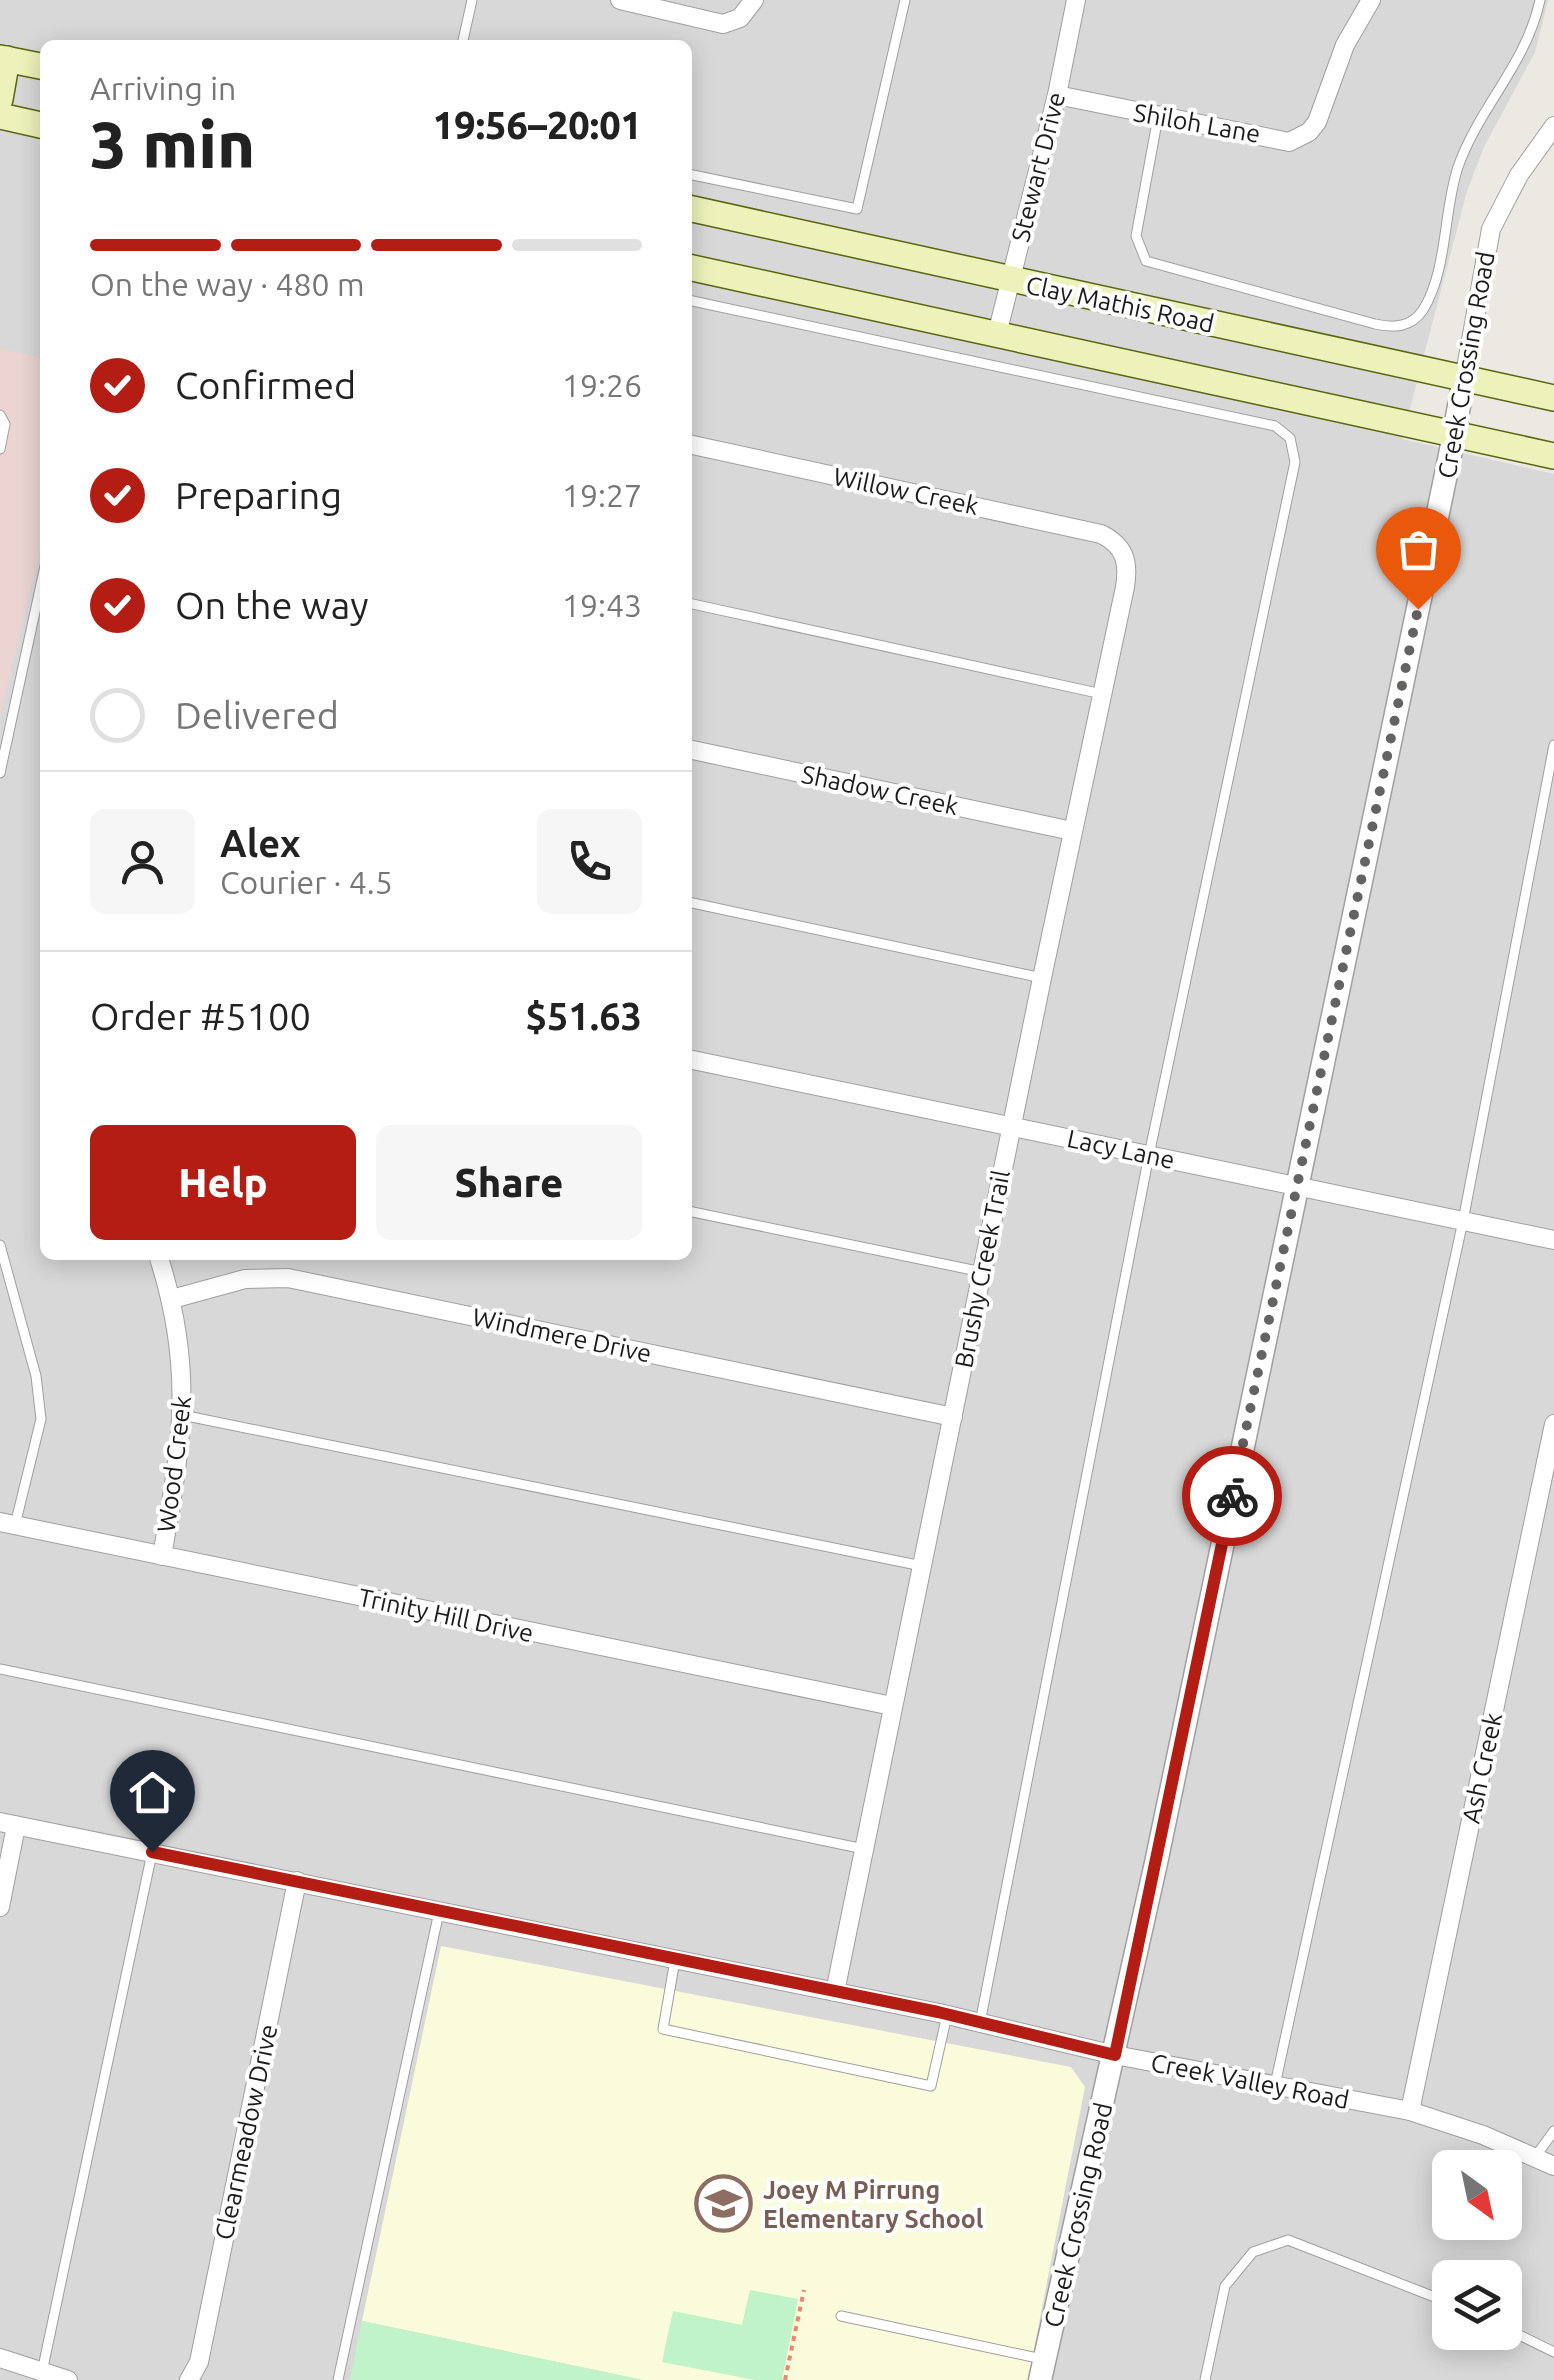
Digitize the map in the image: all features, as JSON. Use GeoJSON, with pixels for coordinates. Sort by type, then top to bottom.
{"type":"FeatureCollection","features":[{"type":"Feature","properties":{"kind":"main road"},"geometry":{"type":"LineString","coordinates":[[0,99],[4,58],[40,66]]}},
{"type":"Feature","properties":{"kind":"main road"},"geometry":{"type":"LineString","coordinates":[[0,116],[40,125]]}},
{"type":"Feature","properties":{"kind":"main road","name":"Clay Mathis Road"},"geometry":{"type":"LineString","coordinates":[[692,209],[1554,398]]}},
{"type":"Feature","properties":{"kind":"main road"},"geometry":{"type":"LineString","coordinates":[[692,269],[1554,456]]}},
{"type":"Feature","properties":{"kind":"street"},"geometry":{"type":"LineString","coordinates":[[620,0],[723,24],[740,18],[754,0]]}},
{"type":"Feature","properties":{"kind":"street","name":"Stewart Drive"},"geometry":{"type":"LineString","coordinates":[[997,334],[1076,0]]}},
{"type":"Feature","properties":{"kind":"street","name":"Shiloh Lane"},"geometry":{"type":"LineString","coordinates":[[1056,95],[1289,142],[1300,139],[1317,122],[1344,44],[1371,0]]}},
{"type":"Feature","properties":{"kind":"street","name":"Creek Crossing Road"},"geometry":{"type":"LineString","coordinates":[[1042,2370],[1115,2055],[1455,435],[1491,229],[1519,174],[1554,126]]}},
{"type":"Feature","properties":{"kind":"street","name":"Willow Creek"},"geometry":{"type":"LineString","coordinates":[[692,445],[1082,529],[1101,534],[1120,547]]}},
{"type":"Feature","properties":{"kind":"street","name":"Brushy Creek Trail"},"geometry":{"type":"LineString","coordinates":[[836,1992],[1011,1126],[1128,572],[1120,547]]}},
{"type":"Feature","properties":{"kind":"street","name":"Shadow Creek"},"geometry":{"type":"LineString","coordinates":[[692,750],[1072,832]]}},
{"type":"Feature","properties":{"kind":"street","name":"Lacy Lane"},"geometry":{"type":"LineString","coordinates":[[692,1059],[1554,1240]]}},
{"type":"Feature","properties":{"kind":"street","name":"Wood Creek"},"geometry":{"type":"LineString","coordinates":[[160,1260],[172,1299],[183,1374],[182,1415],[162,1556]]}},
{"type":"Feature","properties":{"kind":"street","name":"Windmere Drive"},"geometry":{"type":"LineString","coordinates":[[172,1299],[245,1278],[288,1278],[953,1417]]}},
{"type":"Feature","properties":{"kind":"street","name":"Ash Creek"},"geometry":{"type":"LineString","coordinates":[[1410,2111],[1554,1424]]}},
{"type":"Feature","properties":{"kind":"street","name":"Trinity Hill Drive"},"geometry":{"type":"LineString","coordinates":[[8,1523],[892,1706]]}},
{"type":"Feature","properties":{"kind":"street"},"geometry":{"type":"LineString","coordinates":[[0,1907],[8,1824]]}},
{"type":"Feature","properties":{"kind":"street","name":"Creek Valley Road"},"geometry":{"type":"LineString","coordinates":[[8,1824],[947,2014],[1115,2055],[1410,2111],[1554,2166]]}},
{"type":"Feature","properties":{"kind":"street","name":"Clearmeadow Drive"},"geometry":{"type":"LineString","coordinates":[[189,2380],[198,2362],[297,1882]]}},
{"type":"Feature","properties":{"kind":"street"},"geometry":{"type":"LineString","coordinates":[[0,2358],[68,2380]]}},
{"type":"Feature","properties":{"kind":"lane"},"geometry":{"type":"LineString","coordinates":[[463,40],[472,0]]}},
{"type":"Feature","properties":{"kind":"lane"},"geometry":{"type":"LineString","coordinates":[[692,175],[857,208],[905,0]]}},
{"type":"Feature","properties":{"kind":"lane"},"geometry":{"type":"LineString","coordinates":[[1158,118],[1136,236],[1146,260],[1375,324],[1401,327],[1417,318],[1432,290],[1458,168],[1472,136],[1524,52],[1540,0]]}},
{"type":"Feature","properties":{"kind":"lane"},"geometry":{"type":"LineString","coordinates":[[692,301],[1275,426],[1290,438],[1295,462],[1150,1154],[980,2023]]}},
{"type":"Feature","properties":{"kind":"lane"},"geometry":{"type":"LineString","coordinates":[[0,415],[5,424],[0,449]]}},
{"type":"Feature","properties":{"kind":"lane"},"geometry":{"type":"LineString","coordinates":[[0,773],[40,589]]}},
{"type":"Feature","properties":{"kind":"lane"},"geometry":{"type":"LineString","coordinates":[[692,604],[1102,694]]}},
{"type":"Feature","properties":{"kind":"lane"},"geometry":{"type":"LineString","coordinates":[[1274,2085],[1462,1220],[1554,744]]}},
{"type":"Feature","properties":{"kind":"lane"},"geometry":{"type":"LineString","coordinates":[[692,903],[1042,978]]}},
{"type":"Feature","properties":{"kind":"lane"},"geometry":{"type":"LineString","coordinates":[[692,1213],[982,1272]]}},
{"type":"Feature","properties":{"kind":"lane"},"geometry":{"type":"LineString","coordinates":[[0,1244],[36,1376],[42,1419],[8,1523]]}},
{"type":"Feature","properties":{"kind":"lane"},"geometry":{"type":"LineString","coordinates":[[182,1415],[922,1566]]}},
{"type":"Feature","properties":{"kind":"lane"},"geometry":{"type":"LineString","coordinates":[[0,1669],[864,1849]]}},
{"type":"Feature","properties":{"kind":"lane"},"geometry":{"type":"LineString","coordinates":[[42,2372],[152,1852]]}},
{"type":"Feature","properties":{"kind":"lane"},"geometry":{"type":"LineString","coordinates":[[338,2380],[439,1912]]}},
{"type":"Feature","properties":{"kind":"lane"},"geometry":{"type":"LineString","coordinates":[[675,1960],[663,2029],[932,2086],[947,2014]]}},
{"type":"Feature","properties":{"kind":"lane"},"geometry":{"type":"LineString","coordinates":[[1535,2157],[1554,2130]]}},
{"type":"Feature","properties":{"kind":"lane"},"geometry":{"type":"LineString","coordinates":[[1206,2380],[1226,2286],[1252,2252],[1288,2240],[1432,2296]]}},
{"type":"Feature","properties":{"kind":"lane"},"geometry":{"type":"LineString","coordinates":[[840,2316],[1042,2370]]}},
{"type":"Feature","properties":{"kind":"lane"},"geometry":{"type":"LineString","coordinates":[[1522,2336],[1554,2352]]}},
{"type":"Feature","properties":{"kind":"path"},"geometry":{"type":"LineString","coordinates":[[785,2380],[804,2290]]}},
{"type":"Feature","properties":{"kind":"shaded area"},"geometry":{"type":"Polygon","coordinates":[[[0,0],[1548,0],[1535,52],[1484,147],[1467,191],[1402,439],[1554,474],[1554,2380],[0,2380],[0,0]]]}},
{"type":"Feature","properties":{"kind":"shaded area"},"geometry":{"type":"Polygon","coordinates":[[[0,349],[40,358],[40,551],[0,716],[0,349]]]}},
{"type":"Feature","properties":{"kind":"shaded area","name":"Joey M Pirrung Elementary School"},"geometry":{"type":"Polygon","coordinates":[[[441,1946],[1071,2067],[1085,2087],[1028,2380],[643,2380],[362,2321],[441,1946]]]}},
{"type":"Feature","properties":{"kind":"green space"},"geometry":{"type":"Polygon","coordinates":[[[750,2290],[798,2299],[782,2380],[755,2380],[662,2362],[673,2311],[742,2325],[750,2290]]]}},
{"type":"Feature","properties":{"kind":"green space"},"geometry":{"type":"Polygon","coordinates":[[[362,2321],[643,2380],[350,2380],[362,2321]]]}},
{"type":"Feature","properties":{"kind":"way so far"},"geometry":{"type":"LineString","coordinates":[[1232,1496],[1418,609]]}},
{"type":"Feature","properties":{"kind":"place","name":"Joey M Pirrung Elementary School"},"geometry":{"type":"Point","coordinates":[724,2204]}},
{"type":"Feature","properties":{"kind":"route"},"geometry":{"type":"LineString","coordinates":[[152,1852],[938,2012],[1115,2055],[1232,1496]]}}]}
